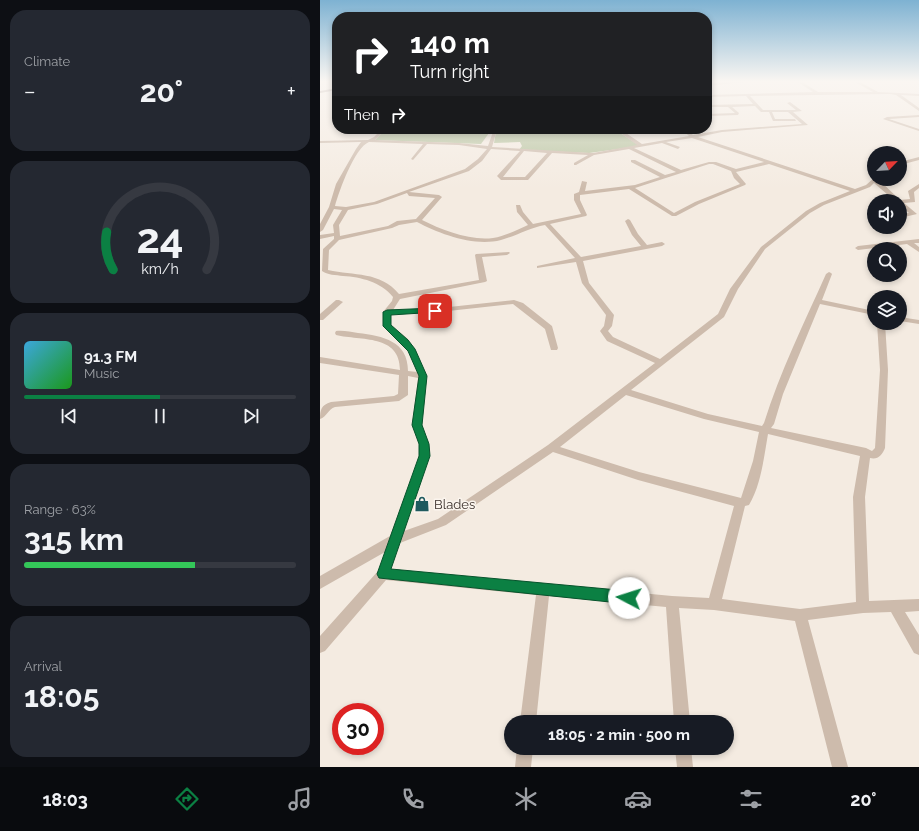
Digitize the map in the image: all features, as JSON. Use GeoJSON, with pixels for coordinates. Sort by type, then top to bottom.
{"type":"FeatureCollection","features":[{"type":"Feature","properties":{"kind":"street"},"geometry":{"type":"LineString","coordinates":[[773,118],[774,120],[800,120]]}},
{"type":"Feature","properties":{"kind":"street"},"geometry":{"type":"LineString","coordinates":[[712,133],[806,124],[797,118]]}},
{"type":"Feature","properties":{"kind":"street"},"geometry":{"type":"LineString","coordinates":[[890,118],[885,119],[919,130]]}},
{"type":"Feature","properties":{"kind":"street"},"geometry":{"type":"LineString","coordinates":[[908,132],[919,130]]}},
{"type":"Feature","properties":{"kind":"street"},"geometry":{"type":"LineString","coordinates":[[320,230],[332,206],[339,184],[353,156],[363,143],[376,138],[380,134]]}},
{"type":"Feature","properties":{"kind":"street"},"geometry":{"type":"LineString","coordinates":[[332,206],[346,209],[375,203],[467,170],[474,166],[490,148],[493,134]]}},
{"type":"Feature","properties":{"kind":"street"},"geometry":{"type":"LineString","coordinates":[[624,134],[642,146]]}},
{"type":"Feature","properties":{"kind":"street"},"geometry":{"type":"LineString","coordinates":[[690,134],[855,191]]}},
{"type":"Feature","properties":{"kind":"street"},"geometry":{"type":"LineString","coordinates":[[320,142],[369,141],[459,144],[490,148],[593,154],[706,134]]}},
{"type":"Feature","properties":{"kind":"street"},"geometry":{"type":"LineString","coordinates":[[662,142],[678,148]]}},
{"type":"Feature","properties":{"kind":"street"},"geometry":{"type":"LineString","coordinates":[[413,159],[426,143]]}},
{"type":"Feature","properties":{"kind":"street"},"geometry":{"type":"LineString","coordinates":[[630,148],[680,172]]}},
{"type":"Feature","properties":{"kind":"street"},"geometry":{"type":"LineString","coordinates":[[523,150],[500,176],[501,178],[526,179],[550,152]]}},
{"type":"Feature","properties":{"kind":"street"},"geometry":{"type":"LineString","coordinates":[[576,164],[593,154]]}},
{"type":"Feature","properties":{"kind":"street"},"geometry":{"type":"LineString","coordinates":[[907,162],[919,158]]}},
{"type":"Feature","properties":{"kind":"street"},"geometry":{"type":"LineString","coordinates":[[633,161],[665,177]]}},
{"type":"Feature","properties":{"kind":"street"},"geometry":{"type":"LineString","coordinates":[[320,236],[337,237],[390,227],[397,223],[418,220],[429,227],[447,233],[488,240],[510,235],[532,226],[584,215],[576,195],[582,192],[630,187],[653,182],[680,172],[712,163],[733,171],[769,162]]}},
{"type":"Feature","properties":{"kind":"street"},"geometry":{"type":"LineString","coordinates":[[630,187],[674,215],[697,203],[743,184],[736,177],[733,171]]}},
{"type":"Feature","properties":{"kind":"street"},"geometry":{"type":"LineString","coordinates":[[582,192],[584,182]]}},
{"type":"Feature","properties":{"kind":"street"},"geometry":{"type":"LineString","coordinates":[[320,583],[396,539],[442,522],[552,448],[721,315],[734,289],[763,248],[808,212],[822,204],[868,186]]}},
{"type":"Feature","properties":{"kind":"street"},"geometry":{"type":"LineString","coordinates":[[883,186],[893,194]]}},
{"type":"Feature","properties":{"kind":"street"},"geometry":{"type":"LineString","coordinates":[[907,201],[913,201],[911,191],[919,186]]}},
{"type":"Feature","properties":{"kind":"street"},"geometry":{"type":"LineString","coordinates":[[405,193],[438,197],[418,220]]}},
{"type":"Feature","properties":{"kind":"street"},"geometry":{"type":"LineString","coordinates":[[518,206],[520,212],[532,226]]}},
{"type":"Feature","properties":{"kind":"street"},"geometry":{"type":"LineString","coordinates":[[907,207],[914,214],[907,215]]}},
{"type":"Feature","properties":{"kind":"street"},"geometry":{"type":"LineString","coordinates":[[320,646],[383,574],[425,456],[424,444],[417,425],[423,376],[412,351],[405,341],[387,326],[387,312],[396,302],[397,297],[394,292],[383,283],[366,277],[325,271],[326,249],[337,237],[336,225],[346,209]]}},
{"type":"Feature","properties":{"kind":"street"},"geometry":{"type":"LineString","coordinates":[[628,221],[634,235],[645,247]]}},
{"type":"Feature","properties":{"kind":"street"},"geometry":{"type":"LineString","coordinates":[[546,223],[579,259],[579,271],[584,282],[610,315],[608,326],[604,331],[610,339],[660,362]]}},
{"type":"Feature","properties":{"kind":"street"},"geometry":{"type":"LineString","coordinates":[[858,248],[919,241]]}},
{"type":"Feature","properties":{"kind":"street"},"geometry":{"type":"LineString","coordinates":[[910,242],[909,243],[919,250]]}},
{"type":"Feature","properties":{"kind":"street"},"geometry":{"type":"LineString","coordinates":[[539,267],[662,244]]}},
{"type":"Feature","properties":{"kind":"street"},"geometry":{"type":"LineString","coordinates":[[397,297],[484,281],[478,255],[507,253]]}},
{"type":"Feature","properties":{"kind":"street"},"geometry":{"type":"LineString","coordinates":[[552,448],[638,476],[740,503],[745,502],[748,497],[758,461],[764,430],[769,424],[778,394],[829,274]]}},
{"type":"Feature","properties":{"kind":"street"},"geometry":{"type":"LineString","coordinates":[[817,301],[867,312]]}},
{"type":"Feature","properties":{"kind":"street"},"geometry":{"type":"LineString","coordinates":[[320,318],[339,302]]}},
{"type":"Feature","properties":{"kind":"street"},"geometry":{"type":"LineString","coordinates":[[387,312],[421,312],[514,302],[520,305],[548,328],[554,348]]}},
{"type":"Feature","properties":{"kind":"street"},"geometry":{"type":"LineString","coordinates":[[907,320],[919,322]]}},
{"type":"Feature","properties":{"kind":"street"},"geometry":{"type":"LineString","coordinates":[[623,391],[707,417],[874,455],[880,448],[884,370],[881,330]]}},
{"type":"Feature","properties":{"kind":"street"},"geometry":{"type":"LineString","coordinates":[[320,416],[328,406],[334,404],[396,399],[401,398],[403,395],[403,359],[394,344],[386,340],[339,333]]}},
{"type":"Feature","properties":{"kind":"street"},"geometry":{"type":"LineString","coordinates":[[320,360],[423,376]]}},
{"type":"Feature","properties":{"kind":"street"},"geometry":{"type":"LineString","coordinates":[[863,608],[859,497],[866,452]]}},
{"type":"Feature","properties":{"kind":"street"},"geometry":{"type":"LineString","coordinates":[[714,604],[740,503]]}},
{"type":"Feature","properties":{"kind":"street"},"geometry":{"type":"LineString","coordinates":[[383,574],[672,602],[714,604],[800,614],[863,608],[919,605]]}},
{"type":"Feature","properties":{"kind":"street"},"geometry":{"type":"LineString","coordinates":[[529,715],[543,589]]}},
{"type":"Feature","properties":{"kind":"street"},"geometry":{"type":"LineString","coordinates":[[672,602],[681,715]]}},
{"type":"Feature","properties":{"kind":"street"},"geometry":{"type":"LineString","coordinates":[[895,607],[919,648]]}},
{"type":"Feature","properties":{"kind":"street"},"geometry":{"type":"LineString","coordinates":[[800,614],[840,767]]}},
{"type":"Feature","properties":{"kind":"street"},"geometry":{"type":"LineString","coordinates":[[523,767],[524,755]]}},
{"type":"Feature","properties":{"kind":"street"},"geometry":{"type":"LineString","coordinates":[[684,755],[685,767]]}},
{"type":"Feature","properties":{"kind":"green space"},"geometry":{"type":"Polygon","coordinates":[[[381,134],[488,134],[481,144],[375,140],[381,134]]]}},
{"type":"Feature","properties":{"kind":"green space"},"geometry":{"type":"Polygon","coordinates":[[[496,134],[622,134],[640,146],[589,153],[519,150],[522,146],[520,142],[494,143],[496,134]]]}},
{"type":"Feature","properties":{"kind":"place","name":"Blades"},"geometry":{"type":"Point","coordinates":[422,504]}},
{"type":"Feature","properties":{"kind":"route"},"geometry":{"type":"LineString","coordinates":[[435,311],[387,312],[387,326],[405,341],[412,351],[423,376],[417,425],[424,444],[425,456],[383,574],[629,598]]}}]}
